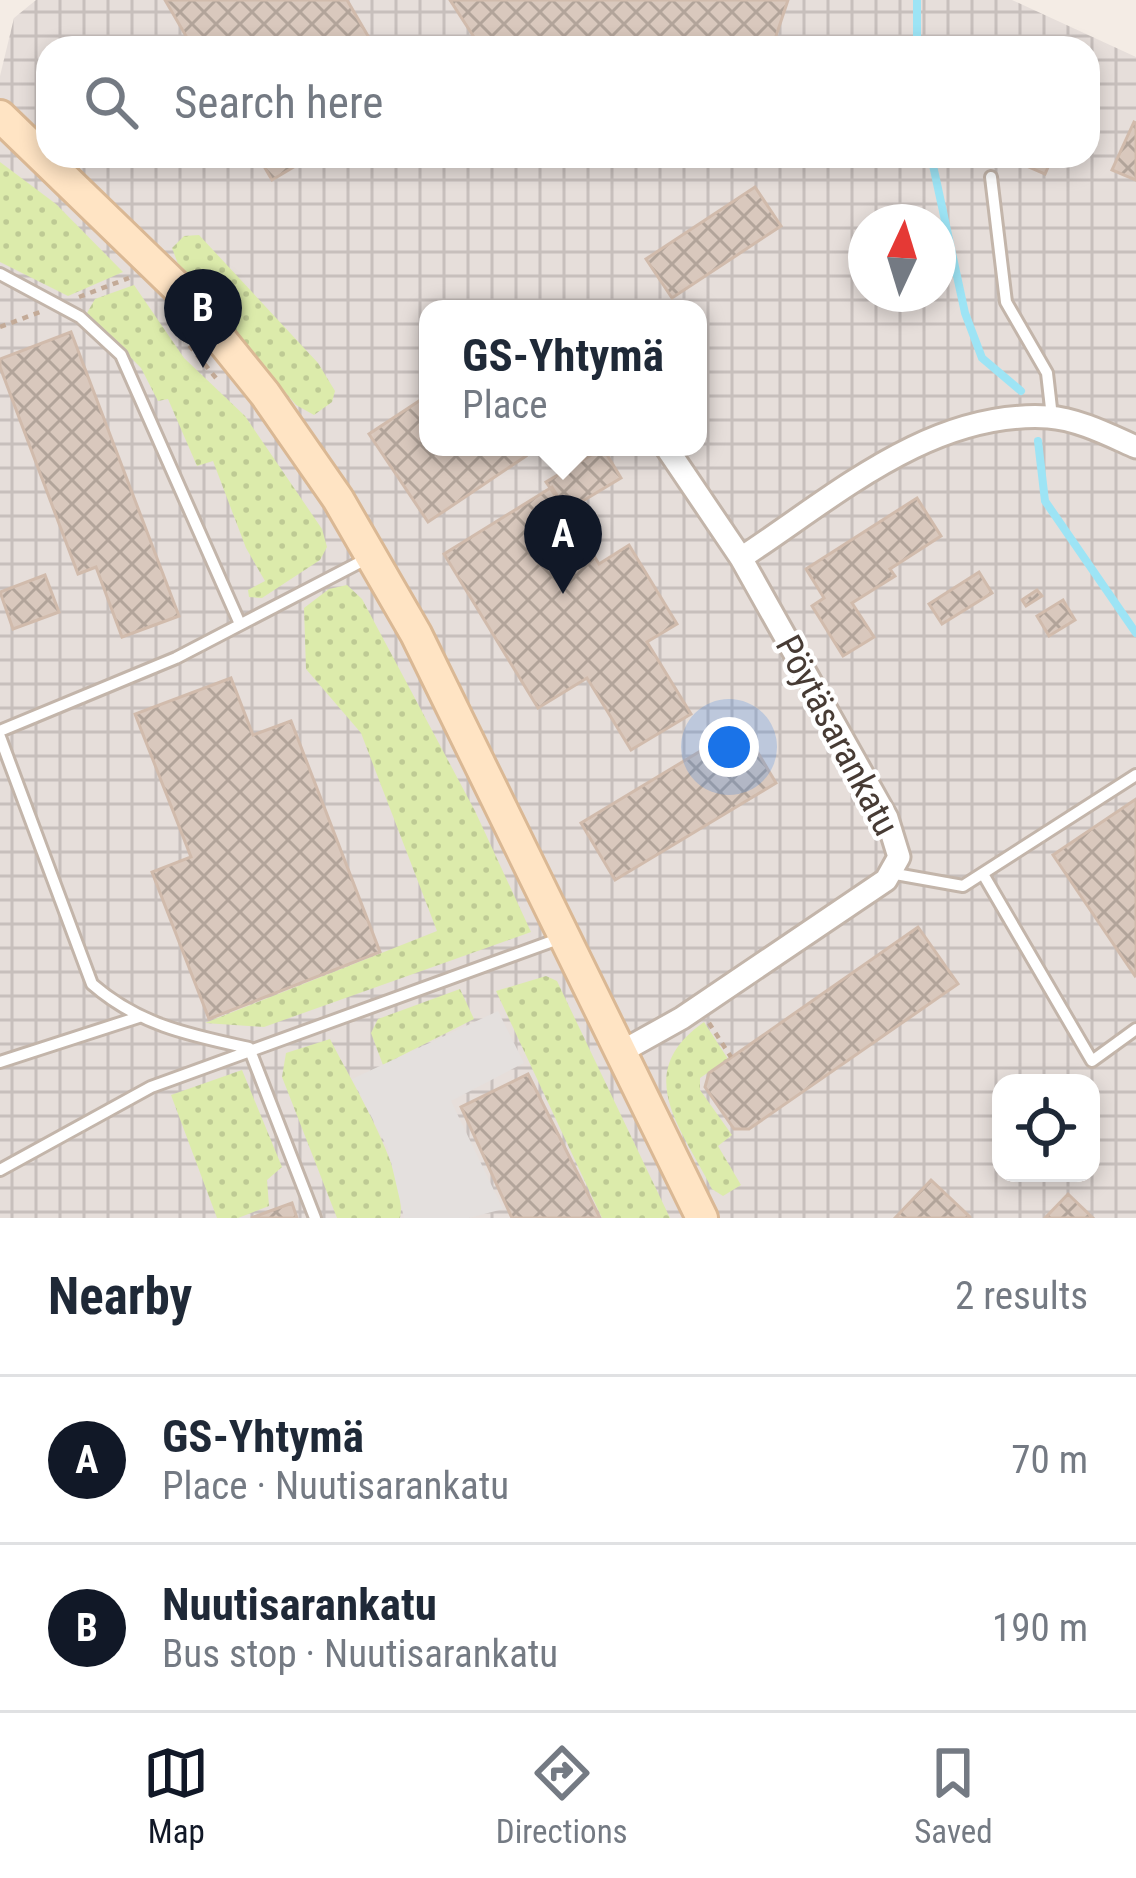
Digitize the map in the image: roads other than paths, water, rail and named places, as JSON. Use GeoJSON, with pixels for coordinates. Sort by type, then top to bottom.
{"type":"FeatureCollection","features":[{"type":"Feature","properties":{"kind":"main road"},"geometry":{"type":"LineString","coordinates":[[0,116],[36,152]]}},
{"type":"Feature","properties":{"kind":"main road"},"geometry":{"type":"LineString","coordinates":[[0,137],[36,153]]}},
{"type":"Feature","properties":{"kind":"main road"},"geometry":{"type":"LineString","coordinates":[[53,168],[130,239],[214,330],[265,394],[373,555],[702,1218]]}},
{"type":"Feature","properties":{"kind":"street"},"geometry":{"type":"LineString","coordinates":[[741,558],[908,450],[941,434],[1000,420],[1052,417],[1136,447]]}},
{"type":"Feature","properties":{"kind":"street","name":"Pöytäsarankatu"},"geometry":{"type":"LineString","coordinates":[[621,1052],[682,1018],[890,873],[898,847],[741,558],[672,456]]}},
{"type":"Feature","properties":{"kind":"lane"},"geometry":{"type":"LineString","coordinates":[[991,177],[1006,302],[1047,373],[1052,417]]}},
{"type":"Feature","properties":{"kind":"lane"},"geometry":{"type":"LineString","coordinates":[[0,274],[80,317],[121,355],[240,624]]}},
{"type":"Feature","properties":{"kind":"lane"},"geometry":{"type":"LineString","coordinates":[[249,1048],[139,1018],[92,984],[0,734],[176,658],[373,555]]}},
{"type":"Feature","properties":{"kind":"lane"},"geometry":{"type":"LineString","coordinates":[[890,873],[963,886],[1136,775]]}},
{"type":"Feature","properties":{"kind":"lane"},"geometry":{"type":"LineString","coordinates":[[983,874],[1092,1061],[1136,1029]]}},
{"type":"Feature","properties":{"kind":"lane"},"geometry":{"type":"LineString","coordinates":[[0,1170],[151,1087],[564,936]]}},
{"type":"Feature","properties":{"kind":"lane"},"geometry":{"type":"LineString","coordinates":[[0,1062],[139,1018]]}},
{"type":"Feature","properties":{"kind":"lane"},"geometry":{"type":"LineString","coordinates":[[249,1048],[315,1218]]}},
{"type":"Feature","properties":{"kind":"waterway"},"geometry":{"type":"LineString","coordinates":[[917,0],[917,36]]}},
{"type":"Feature","properties":{"kind":"waterway"},"geometry":{"type":"LineString","coordinates":[[934,168],[965,313],[982,358],[1021,391]]}},
{"type":"Feature","properties":{"kind":"waterway"},"geometry":{"type":"LineString","coordinates":[[1038,441],[1045,501],[1136,633]]}},
{"type":"Feature","properties":{"kind":"place","name":"Nuutisarankatu"},"geometry":{"type":"Point","coordinates":[203,368]}},
{"type":"Feature","properties":{"kind":"place","name":"GS-Yhtymä"},"geometry":{"type":"Point","coordinates":[563,594]}}]}
